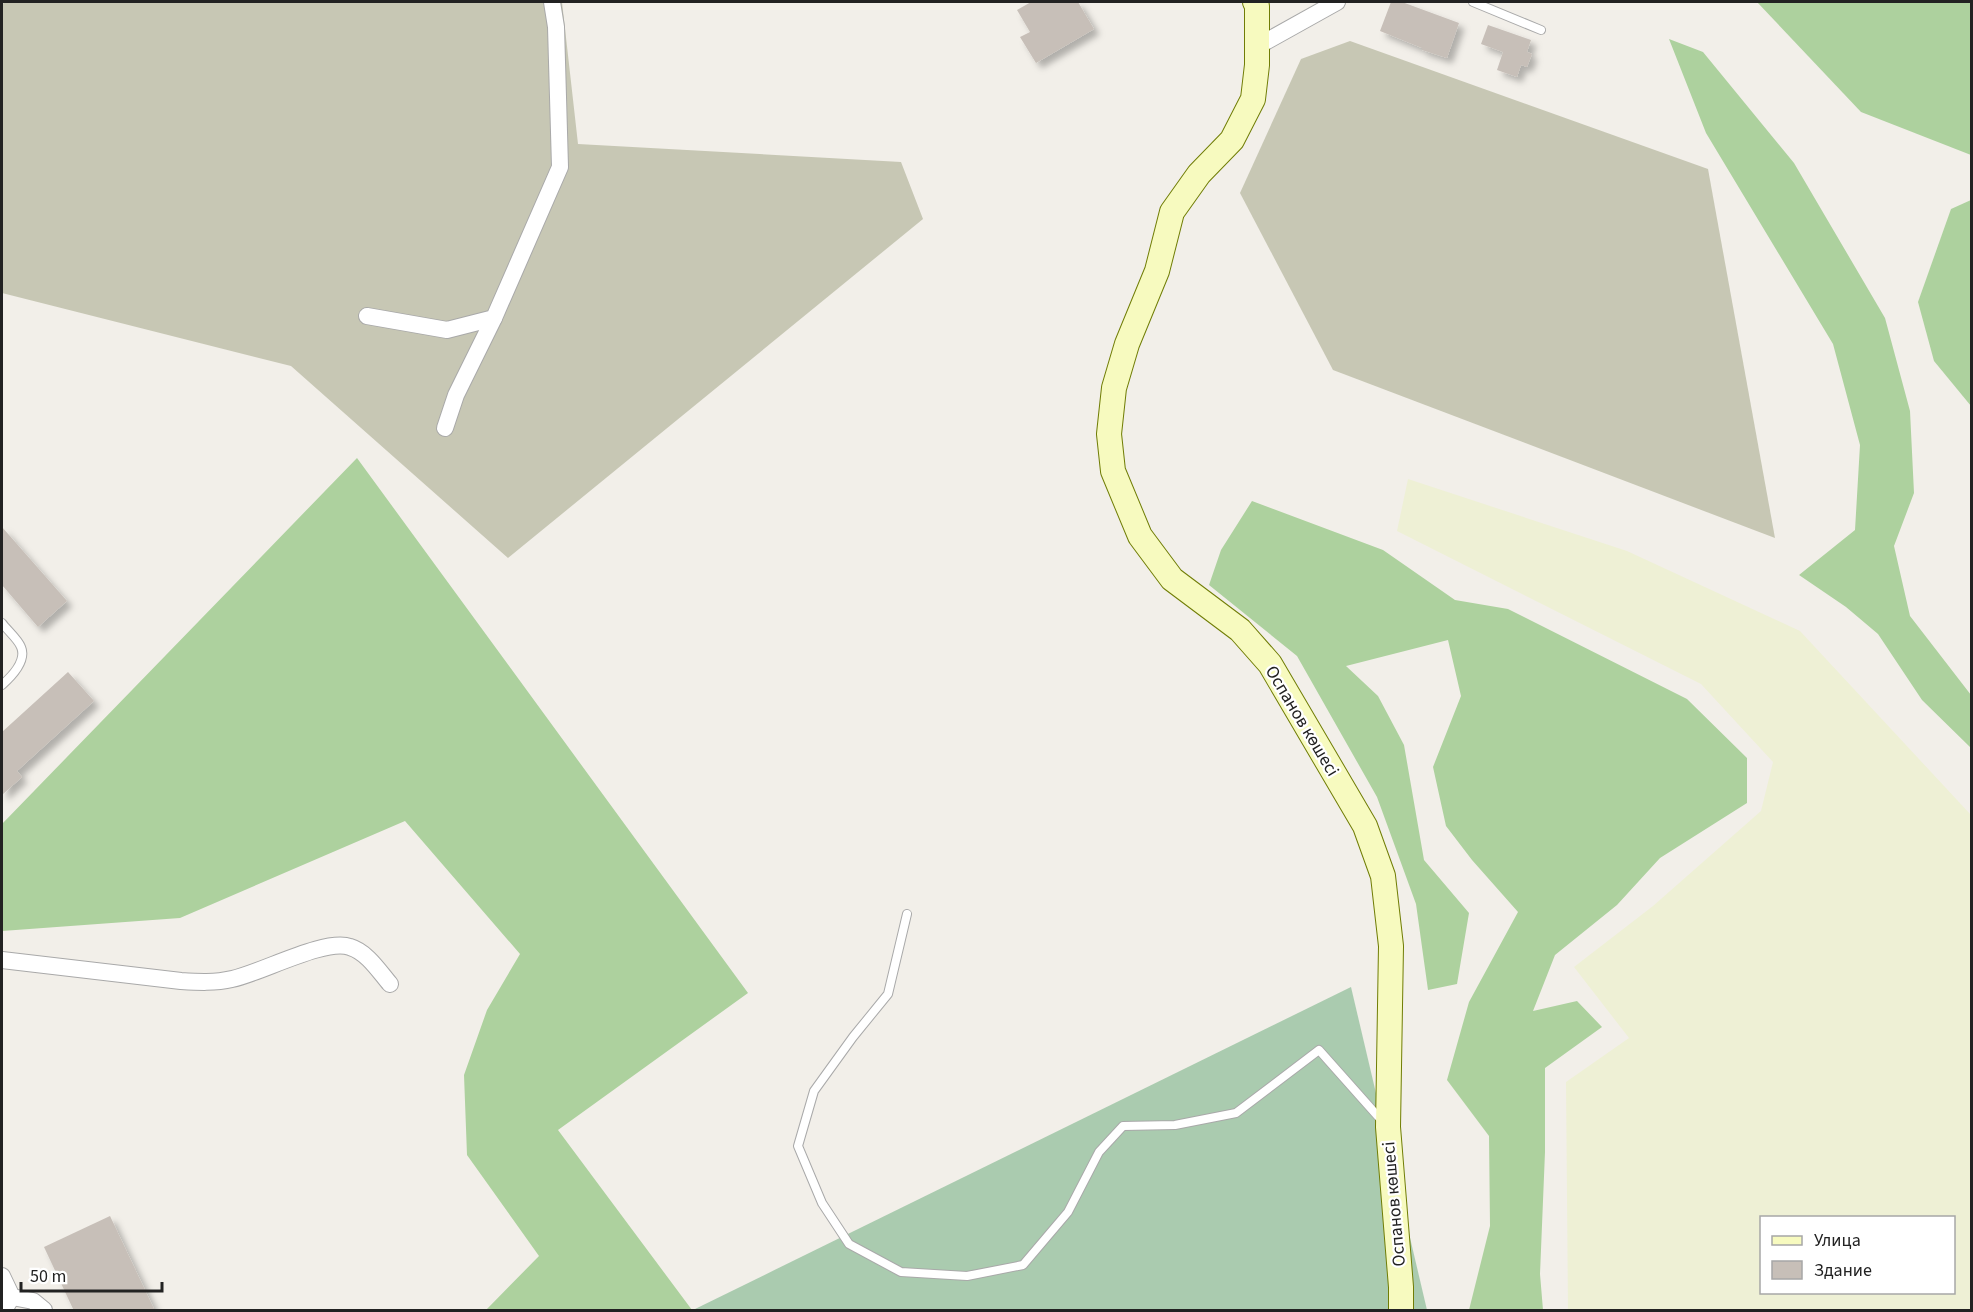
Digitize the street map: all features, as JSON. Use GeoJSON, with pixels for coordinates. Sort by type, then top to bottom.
{"type":"FeatureCollection","features":[{"type":"Feature","properties":{"kind":"street"},"geometry":{"type":"LineString","coordinates":[[445,428],[456,395],[494,318],[561,167],[556,27],[552,2]]}},
{"type":"Feature","properties":{"kind":"street","name":"Оспанов көшесі"},"geometry":{"type":"LineString","coordinates":[[1255,2],[1257,6],[1257,65],[1253,99],[1232,140],[1199,174],[1172,212],[1157,271],[1127,344],[1114,387],[1109,434],[1113,471],[1140,536],[1172,579],[1240,630],[1270,664],[1365,826],[1383,876],[1391,946],[1388,1127],[1401,1311]]}},
{"type":"Feature","properties":{"kind":"street"},"geometry":{"type":"LineString","coordinates":[[1257,46],[1337,2]]}},
{"type":"Feature","properties":{"kind":"street"},"geometry":{"type":"LineString","coordinates":[[367,315],[447,330],[494,318]]}},
{"type":"Feature","properties":{"kind":"street"},"geometry":{"type":"LineString","coordinates":[[2,960],[205,982],[230,980],[318,949],[337,945],[350,946],[365,955],[390,984]]}},
{"type":"Feature","properties":{"kind":"street"},"geometry":{"type":"LineString","coordinates":[[2,1276],[8,1304],[33,1301],[44,1311]]}},
{"type":"Feature","properties":{"kind":"lane"},"geometry":{"type":"LineString","coordinates":[[1473,2],[1540,30]]}},
{"type":"Feature","properties":{"kind":"lane"},"geometry":{"type":"LineString","coordinates":[[2,623],[21,646],[22,656],[18,667],[2,686]]}},
{"type":"Feature","properties":{"kind":"lane"},"geometry":{"type":"LineString","coordinates":[[907,914],[888,994],[814,1091],[798,1146],[822,1203],[849,1244],[901,1272],[967,1276],[1023,1265],[1068,1212],[1099,1152],[1123,1126],[1175,1125],[1236,1113],[1319,1050],[1388,1127]]}},
{"type":"Feature","properties":{"kind":"shaded area"},"geometry":{"type":"Polygon","coordinates":[[[4,2],[562,2],[578,144],[901,162],[923,219],[508,558],[291,366],[2,293],[2,6],[4,2]]]}},
{"type":"Feature","properties":{"kind":"shaded area"},"geometry":{"type":"Polygon","coordinates":[[[1350,41],[1708,169],[1775,538],[1333,370],[1240,193],[1301,59],[1350,41]]]}},
{"type":"Feature","properties":{"kind":"shaded area"},"geometry":{"type":"Polygon","coordinates":[[[1408,479],[1627,551],[1800,631],[1971,815],[1971,1310],[1568,1310],[1566,1082],[1629,1038],[1574,967],[1653,906],[1761,811],[1773,762],[1701,684],[1397,531],[1408,479]]]}},
{"type":"Feature","properties":{"kind":"green space"},"geometry":{"type":"Polygon","coordinates":[[[1757,2],[1971,2],[1971,155],[1861,112],[1757,2]]]}},
{"type":"Feature","properties":{"kind":"green space"},"geometry":{"type":"Polygon","coordinates":[[[1669,39],[1703,52],[1794,163],[1885,318],[1910,411],[1914,493],[1894,546],[1910,616],[1971,695],[1971,748],[1922,700],[1878,634],[1846,607],[1799,575],[1855,530],[1860,445],[1833,344],[1706,133],[1669,39]]]}},
{"type":"Feature","properties":{"kind":"green space"},"geometry":{"type":"Polygon","coordinates":[[[1971,200],[1971,406],[1934,361],[1918,302],[1951,209],[1971,200]]]}},
{"type":"Feature","properties":{"kind":"green space"},"geometry":{"type":"Polygon","coordinates":[[[357,458],[748,993],[558,1130],[692,1310],[486,1310],[539,1256],[467,1155],[464,1075],[487,1010],[520,954],[405,821],[180,918],[2,931],[2,824],[357,458]]]}},
{"type":"Feature","properties":{"kind":"green space"},"geometry":{"type":"Polygon","coordinates":[[[1252,501],[1383,550],[1455,600],[1508,609],[1687,699],[1747,758],[1747,803],[1660,858],[1617,905],[1555,955],[1533,1011],[1577,1001],[1602,1027],[1545,1068],[1545,1152],[1540,1274],[1543,1310],[1469,1310],[1490,1226],[1489,1136],[1447,1080],[1469,1002],[1518,912],[1472,860],[1446,826],[1433,767],[1461,696],[1448,640],[1346,666],[1378,696],[1404,745],[1424,860],[1469,913],[1457,984],[1428,990],[1416,904],[1377,797],[1297,656],[1209,585],[1221,550],[1252,501]]]}},
{"type":"Feature","properties":{"kind":"green space"},"geometry":{"type":"Polygon","coordinates":[[[1351,987],[1427,1310],[693,1310],[1351,987]]]}},
{"type":"Feature","properties":{"kind":"building"},"geometry":{"type":"Polygon","coordinates":[[[1031,2],[1078,2],[1094,29],[1036,63],[1020,37],[1030,32],[1017,10],[1031,2]]]}},
{"type":"Feature","properties":{"kind":"building"},"geometry":{"type":"Polygon","coordinates":[[[1391,2],[1402,2],[1459,23],[1447,58],[1422,50],[1422,48],[1380,31],[1391,2]]]}},
{"type":"Feature","properties":{"kind":"building"},"geometry":{"type":"Polygon","coordinates":[[[1488,25],[1531,40],[1527,52],[1532,54],[1527,67],[1521,65],[1517,77],[1497,70],[1503,52],[1481,44],[1488,25]]]}},
{"type":"Feature","properties":{"kind":"building"},"geometry":{"type":"Polygon","coordinates":[[[2,527],[67,601],[38,627],[2,585],[2,527]]]}},
{"type":"Feature","properties":{"kind":"building"},"geometry":{"type":"Polygon","coordinates":[[[68,672],[94,701],[17,771],[22,777],[2,795],[2,732],[68,672]]]}},
{"type":"Feature","properties":{"kind":"building"},"geometry":{"type":"Polygon","coordinates":[[[110,1216],[155,1311],[74,1311],[44,1247],[110,1216]]]}}]}
